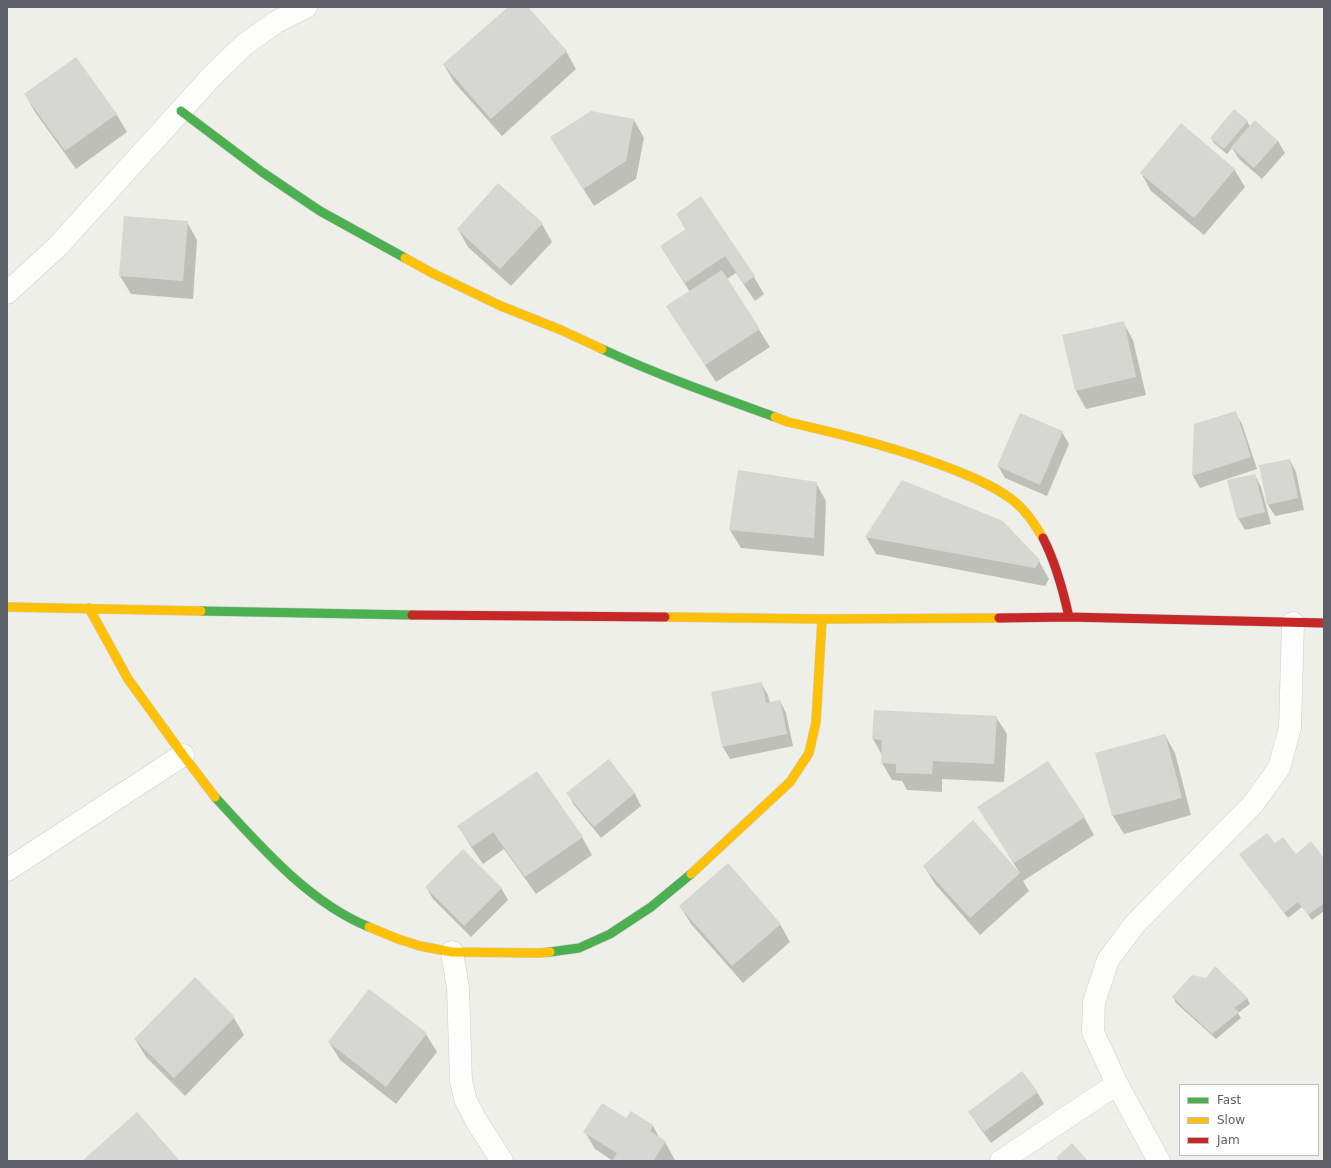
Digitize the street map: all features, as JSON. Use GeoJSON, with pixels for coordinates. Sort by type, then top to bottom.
{"type":"FeatureCollection","features":[{"type":"Feature","properties":{"kind":"street"},"geometry":{"type":"LineString","coordinates":[[7,293],[57,247],[213,75],[244,45],[276,22],[306,7]]}},
{"type":"Feature","properties":{"kind":"street"},"geometry":{"type":"LineString","coordinates":[[181,111],[256,168],[320,211],[432,273],[494,302],[696,390],[788,422],[892,448],[942,465],[984,482],[1015,502],[1034,522],[1051,553],[1062,586],[1069,617]]}},
{"type":"Feature","properties":{"kind":"street"},"geometry":{"type":"LineString","coordinates":[[7,607],[341,614],[822,620],[1069,617],[1324,623]]}},
{"type":"Feature","properties":{"kind":"street"},"geometry":{"type":"LineString","coordinates":[[89,608],[128,679],[213,794],[248,833],[287,871],[324,902],[364,925],[420,946],[452,952],[539,953],[579,948],[610,934],[651,907],[683,881],[790,782],[809,753],[816,722],[822,620]]}},
{"type":"Feature","properties":{"kind":"street"},"geometry":{"type":"LineString","coordinates":[[1159,1161],[1117,1084],[1093,1032],[1094,1002],[1108,960],[1134,924],[1253,804],[1279,768],[1290,728],[1293,622]]}},
{"type":"Feature","properties":{"kind":"street"},"geometry":{"type":"LineString","coordinates":[[7,870],[183,754]]}},
{"type":"Feature","properties":{"kind":"street"},"geometry":{"type":"LineString","coordinates":[[452,952],[458,988],[461,1081],[466,1101],[477,1122],[502,1161]]}},
{"type":"Feature","properties":{"kind":"street"},"geometry":{"type":"LineString","coordinates":[[1001,1161],[1117,1084]]}},
{"type":"Feature","properties":{"kind":"building"},"geometry":{"type":"Polygon","coordinates":[[[508,7],[528,7],[567,51],[491,119],[443,64],[508,7]]]}},
{"type":"Feature","properties":{"kind":"building"},"geometry":{"type":"Polygon","coordinates":[[[76,57],[117,114],[65,151],[24,94],[76,57]]]}},
{"type":"Feature","properties":{"kind":"building"},"geometry":{"type":"Polygon","coordinates":[[[1234,109],[1248,121],[1224,149],[1210,138],[1234,109]]]}},
{"type":"Feature","properties":{"kind":"building"},"geometry":{"type":"Polygon","coordinates":[[[591,111],[634,119],[626,161],[583,189],[550,137],[591,111]]]}},
{"type":"Feature","properties":{"kind":"building"},"geometry":{"type":"Polygon","coordinates":[[[1255,120],[1278,141],[1254,168],[1231,147],[1255,120]]]}},
{"type":"Feature","properties":{"kind":"building"},"geometry":{"type":"Polygon","coordinates":[[[1181,123],[1235,169],[1194,218],[1140,173],[1181,123]]]}},
{"type":"Feature","properties":{"kind":"building"},"geometry":{"type":"Polygon","coordinates":[[[498,183],[543,223],[500,269],[457,229],[498,183]]]}},
{"type":"Feature","properties":{"kind":"building"},"geometry":{"type":"Polygon","coordinates":[[[701,196],[755,276],[744,284],[725,256],[685,283],[660,246],[686,229],[676,214],[701,196]]]}},
{"type":"Feature","properties":{"kind":"building"},"geometry":{"type":"Polygon","coordinates":[[[124,216],[188,221],[183,281],[119,276],[124,216]]]}},
{"type":"Feature","properties":{"kind":"building"},"geometry":{"type":"Polygon","coordinates":[[[722,270],[760,329],[705,365],[666,306],[722,270]]]}},
{"type":"Feature","properties":{"kind":"building"},"geometry":{"type":"Polygon","coordinates":[[[1124,321],[1136,377],[1075,391],[1062,335],[1124,321]]]}},
{"type":"Feature","properties":{"kind":"building"},"geometry":{"type":"Polygon","coordinates":[[[1236,411],[1251,457],[1192,476],[1194,424],[1236,411]]]}},
{"type":"Feature","properties":{"kind":"building"},"geometry":{"type":"Polygon","coordinates":[[[1020,413],[1063,431],[1040,485],[997,466],[1020,413]]]}},
{"type":"Feature","properties":{"kind":"building"},"geometry":{"type":"Polygon","coordinates":[[[1290,459],[1298,498],[1267,505],[1259,465],[1290,459]]]}},
{"type":"Feature","properties":{"kind":"building"},"geometry":{"type":"Polygon","coordinates":[[[738,470],[817,482],[814,538],[729,530],[738,470]]]}},
{"type":"Feature","properties":{"kind":"building"},"geometry":{"type":"Polygon","coordinates":[[[1255,474],[1265,512],[1237,519],[1227,480],[1255,474]]]}},
{"type":"Feature","properties":{"kind":"building"},"geometry":{"type":"Polygon","coordinates":[[[902,480],[1003,521],[1040,560],[1035,568],[865,537],[902,480]]]}},
{"type":"Feature","properties":{"kind":"building"},"geometry":{"type":"Polygon","coordinates":[[[762,682],[766,703],[780,700],[787,734],[722,747],[711,692],[762,682]]]}},
{"type":"Feature","properties":{"kind":"building"},"geometry":{"type":"Polygon","coordinates":[[[874,710],[997,716],[994,764],[933,761],[932,774],[896,773],[896,764],[881,763],[882,740],[872,739],[874,710]]]}},
{"type":"Feature","properties":{"kind":"building"},"geometry":{"type":"Polygon","coordinates":[[[1165,734],[1182,798],[1112,816],[1095,753],[1165,734]]]}},
{"type":"Feature","properties":{"kind":"building"},"geometry":{"type":"Polygon","coordinates":[[[609,759],[635,793],[594,827],[566,793],[609,759]]]}},
{"type":"Feature","properties":{"kind":"building"},"geometry":{"type":"Polygon","coordinates":[[[1048,761],[1085,817],[1014,863],[977,807],[1048,761]]]}},
{"type":"Feature","properties":{"kind":"building"},"geometry":{"type":"Polygon","coordinates":[[[537,771],[583,837],[525,877],[493,832],[472,847],[457,826],[537,771]]]}},
{"type":"Feature","properties":{"kind":"building"},"geometry":{"type":"Polygon","coordinates":[[[973,820],[1020,873],[970,918],[923,866],[973,820]]]}},
{"type":"Feature","properties":{"kind":"building"},"geometry":{"type":"Polygon","coordinates":[[[1267,833],[1275,843],[1283,837],[1296,854],[1311,841],[1324,858],[1324,903],[1308,915],[1298,902],[1284,913],[1239,854],[1267,833]]]}},
{"type":"Feature","properties":{"kind":"building"},"geometry":{"type":"Polygon","coordinates":[[[463,849],[502,888],[464,926],[425,887],[463,849]]]}},
{"type":"Feature","properties":{"kind":"building"},"geometry":{"type":"Polygon","coordinates":[[[728,863],[781,924],[732,966],[679,906],[728,863]]]}},
{"type":"Feature","properties":{"kind":"building"},"geometry":{"type":"Polygon","coordinates":[[[1215,966],[1248,998],[1234,1008],[1239,1012],[1212,1034],[1172,997],[1192,975],[1206,978],[1215,966]]]}},
{"type":"Feature","properties":{"kind":"building"},"geometry":{"type":"Polygon","coordinates":[[[195,977],[235,1017],[174,1078],[134,1039],[195,977]]]}},
{"type":"Feature","properties":{"kind":"building"},"geometry":{"type":"Polygon","coordinates":[[[369,989],[427,1033],[386,1087],[328,1042],[369,989]]]}},
{"type":"Feature","properties":{"kind":"building"},"geometry":{"type":"Polygon","coordinates":[[[1022,1071],[1038,1092],[984,1132],[968,1112],[1022,1071]]]}},
{"type":"Feature","properties":{"kind":"building"},"geometry":{"type":"Polygon","coordinates":[[[602,1103],[626,1118],[631,1111],[653,1125],[650,1131],[666,1141],[654,1160],[656,1161],[612,1161],[617,1153],[583,1132],[602,1103]]]}},
{"type":"Feature","properties":{"kind":"building"},"geometry":{"type":"Polygon","coordinates":[[[137,1112],[180,1161],[82,1161],[137,1112]]]}},
{"type":"Feature","properties":{"kind":"building"},"geometry":{"type":"Polygon","coordinates":[[[1072,1143],[1088,1161],[1059,1161],[1056,1158],[1072,1143]]]}},
{"type":"Feature","properties":{"kind":"traffic: fast"},"geometry":{"type":"LineString","coordinates":[[181,111],[262,172],[320,211],[405,258]]}},
{"type":"Feature","properties":{"kind":"traffic: fast"},"geometry":{"type":"LineString","coordinates":[[602,349],[666,376],[775,417]]}},
{"type":"Feature","properties":{"kind":"traffic: fast"},"geometry":{"type":"LineString","coordinates":[[201,611],[412,615]]}},
{"type":"Feature","properties":{"kind":"traffic: fast"},"geometry":{"type":"LineString","coordinates":[[215,797],[249,834],[305,888],[347,916],[369,927]]}},
{"type":"Feature","properties":{"kind":"traffic: fast"},"geometry":{"type":"LineString","coordinates":[[550,952],[579,948],[610,934],[651,907],[691,874]]}},
{"type":"Feature","properties":{"kind":"traffic: slow"},"geometry":{"type":"LineString","coordinates":[[405,258],[432,273],[501,306],[561,330],[602,349]]}},
{"type":"Feature","properties":{"kind":"traffic: slow"},"geometry":{"type":"LineString","coordinates":[[775,417],[788,422],[852,437],[894,449],[936,463],[980,481],[1002,492],[1019,506],[1043,538]]}},
{"type":"Feature","properties":{"kind":"traffic: slow"},"geometry":{"type":"LineString","coordinates":[[7,607],[201,611]]}},
{"type":"Feature","properties":{"kind":"traffic: slow"},"geometry":{"type":"LineString","coordinates":[[89,608],[128,679],[215,797]]}},
{"type":"Feature","properties":{"kind":"traffic: slow"},"geometry":{"type":"LineString","coordinates":[[665,617],[822,619],[999,618]]}},
{"type":"Feature","properties":{"kind":"traffic: slow"},"geometry":{"type":"LineString","coordinates":[[691,874],[790,782],[809,753],[816,722],[822,619]]}},
{"type":"Feature","properties":{"kind":"traffic: slow"},"geometry":{"type":"LineString","coordinates":[[369,927],[420,946],[452,952],[550,952]]}},
{"type":"Feature","properties":{"kind":"traffic: jam"},"geometry":{"type":"LineString","coordinates":[[1043,538],[1059,577],[1069,617]]}},
{"type":"Feature","properties":{"kind":"traffic: jam"},"geometry":{"type":"LineString","coordinates":[[412,615],[665,617]]}},
{"type":"Feature","properties":{"kind":"traffic: jam"},"geometry":{"type":"LineString","coordinates":[[999,618],[1069,617],[1324,623]]}}]}
